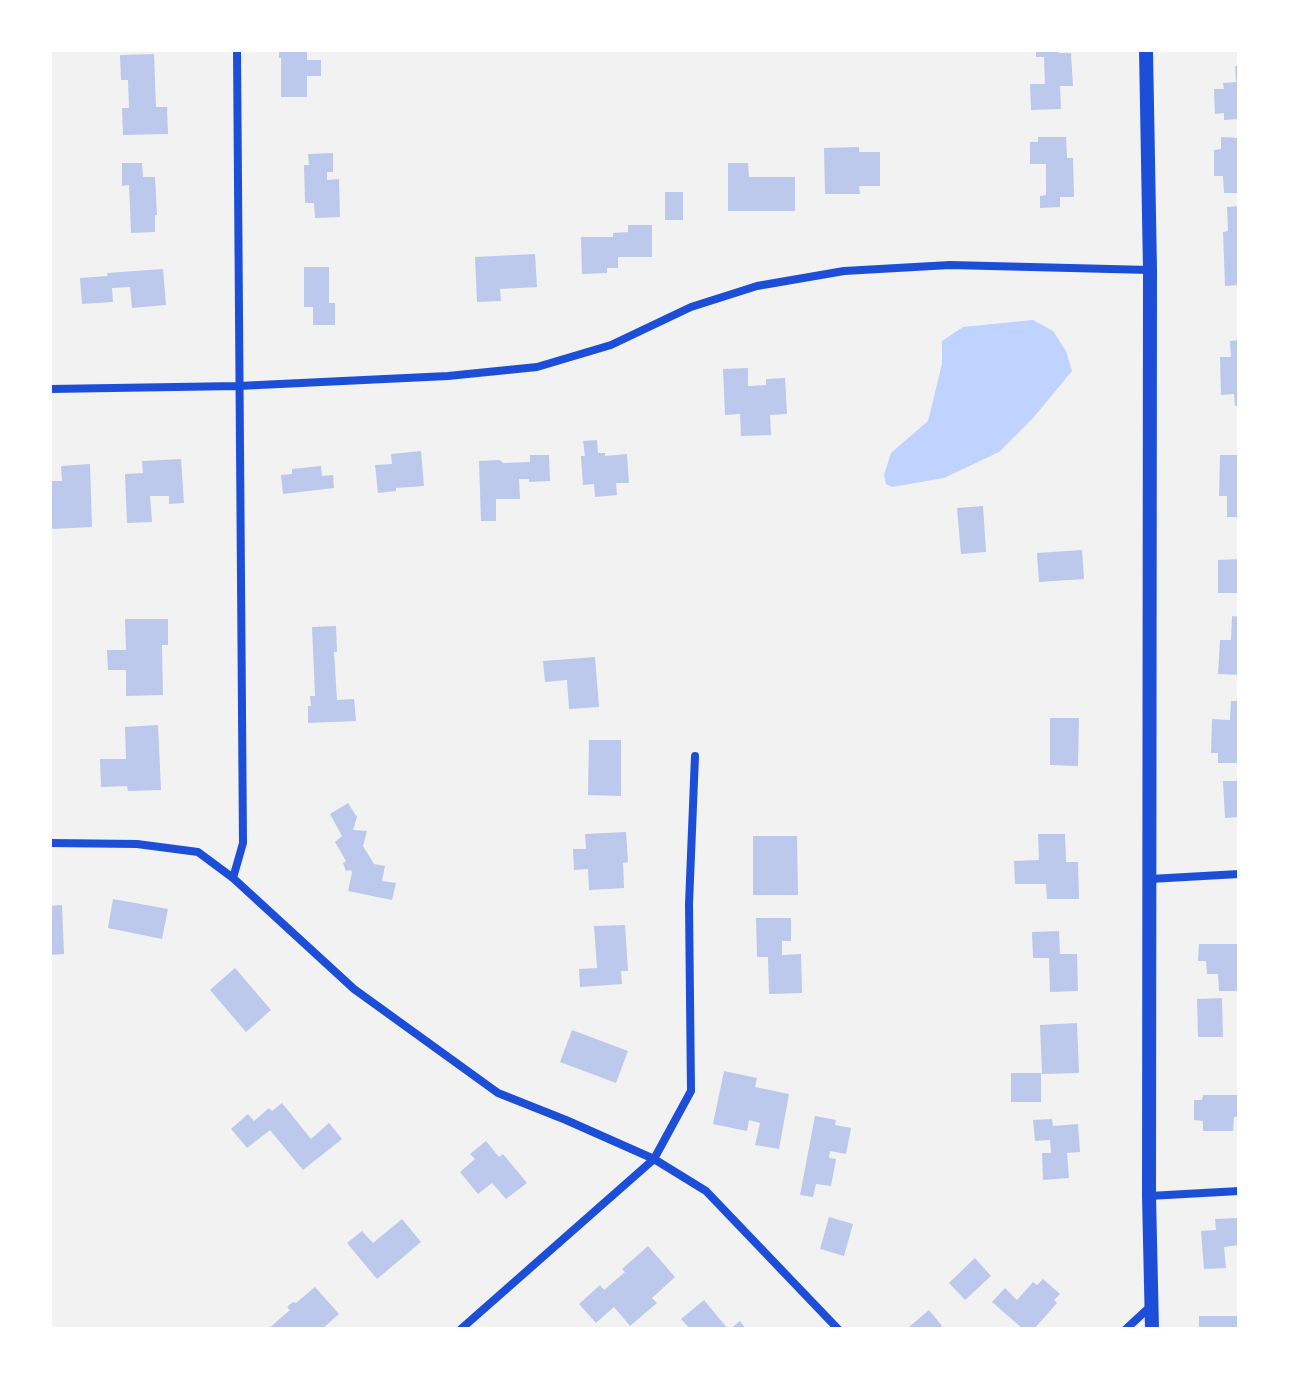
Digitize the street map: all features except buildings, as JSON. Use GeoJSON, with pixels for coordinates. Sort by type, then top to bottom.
{"type":"FeatureCollection","features":[{"type":"Feature","properties":{"kind":"street"},"geometry":{"type":"LineString","coordinates":[[233,878],[243,843],[237,50]]}},
{"type":"Feature","properties":{"kind":"street"},"geometry":{"type":"LineString","coordinates":[[1146,50],[1150,270],[1149,1196],[1152,1329]]}},
{"type":"Feature","properties":{"kind":"street"},"geometry":{"type":"LineString","coordinates":[[50,389],[238,386],[448,376],[537,367],[611,345],[691,307],[757,286],[844,271],[950,265],[1150,270]]}},
{"type":"Feature","properties":{"kind":"street"},"geometry":{"type":"LineString","coordinates":[[461,1329],[654,1159],[691,1091],[689,904],[695,756]]}},
{"type":"Feature","properties":{"kind":"street"},"geometry":{"type":"LineString","coordinates":[[50,843],[137,844],[198,852],[233,878],[354,989],[498,1093],[654,1159],[706,1191],[838,1329]]}},
{"type":"Feature","properties":{"kind":"street"},"geometry":{"type":"LineString","coordinates":[[1150,879],[1239,874]]}},
{"type":"Feature","properties":{"kind":"street"},"geometry":{"type":"LineString","coordinates":[[1149,1196],[1239,1191]]}},
{"type":"Feature","properties":{"kind":"street"},"geometry":{"type":"LineString","coordinates":[[1126,1329],[1152,1305]]}},
{"type":"Feature","properties":{"kind":"water"},"geometry":{"type":"Polygon","coordinates":[[[1033,320],[1053,331],[1066,351],[1072,371],[1034,417],[999,452],[944,478],[892,487],[886,484],[884,475],[891,453],[928,421],[942,364],[942,341],[963,327],[1033,320]]]}}]}
